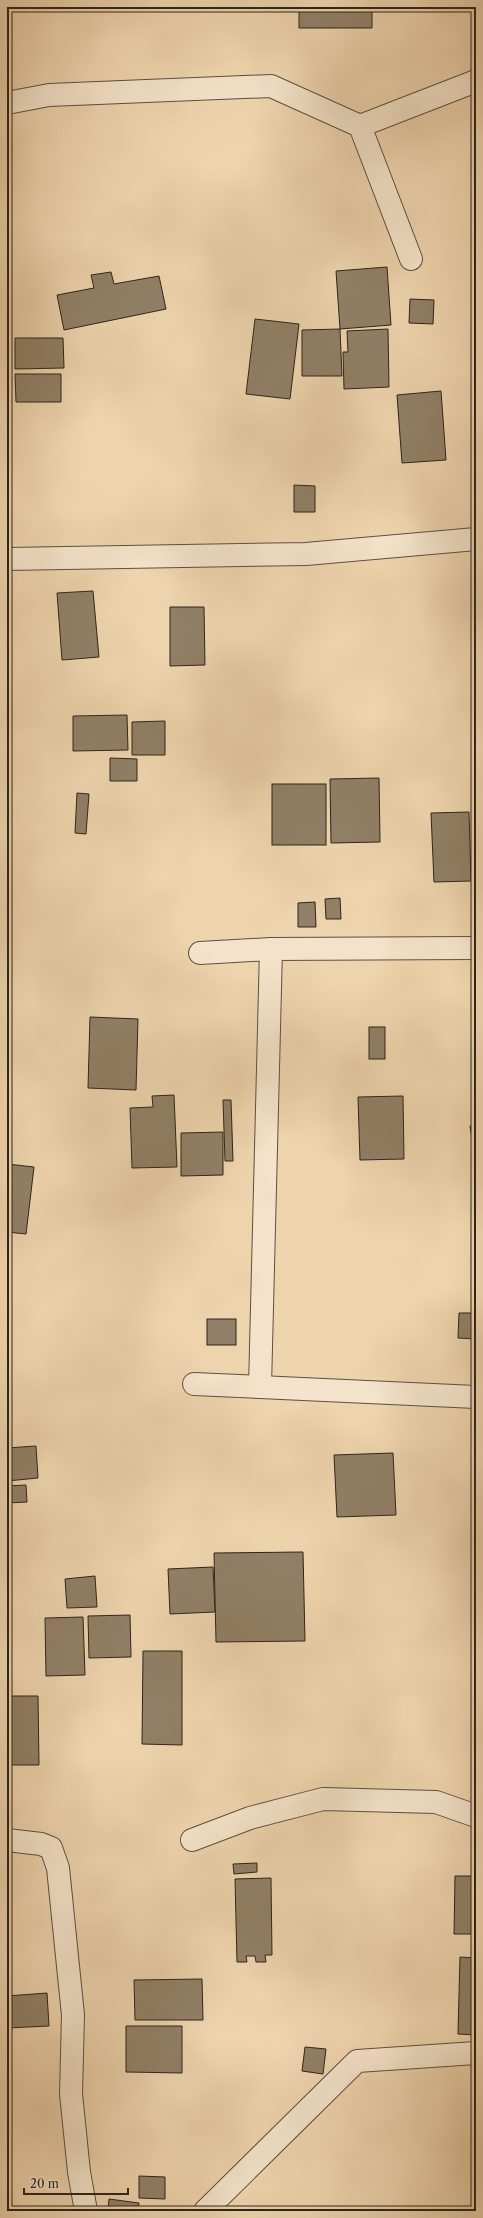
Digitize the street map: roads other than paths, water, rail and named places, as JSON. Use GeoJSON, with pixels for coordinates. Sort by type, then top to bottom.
{"type":"FeatureCollection","features":[{"type":"Feature","properties":{"kind":"street"},"geometry":{"type":"LineString","coordinates":[[360,126],[476,81]]}},
{"type":"Feature","properties":{"kind":"street"},"geometry":{"type":"LineString","coordinates":[[7,103],[49,95],[271,86],[360,126],[411,259]]}},
{"type":"Feature","properties":{"kind":"street"},"geometry":{"type":"LineString","coordinates":[[7,559],[306,554],[476,539]]}},
{"type":"Feature","properties":{"kind":"street"},"geometry":{"type":"LineString","coordinates":[[200,953],[271,949],[476,948]]}},
{"type":"Feature","properties":{"kind":"street"},"geometry":{"type":"LineString","coordinates":[[260,1387],[271,949]]}},
{"type":"Feature","properties":{"kind":"street"},"geometry":{"type":"LineString","coordinates":[[194,1384],[476,1397]]}},
{"type":"Feature","properties":{"kind":"street"},"geometry":{"type":"LineString","coordinates":[[192,1840],[250,1818],[324,1799],[436,1802],[476,1816]]}},
{"type":"Feature","properties":{"kind":"street"},"geometry":{"type":"LineString","coordinates":[[7,1840],[41,1844],[51,1848],[58,1868],[73,2015],[70,2094],[79,2172],[86,2211]]}},
{"type":"Feature","properties":{"kind":"street"},"geometry":{"type":"LineString","coordinates":[[205,2211],[357,2061],[476,2053]]}}]}
